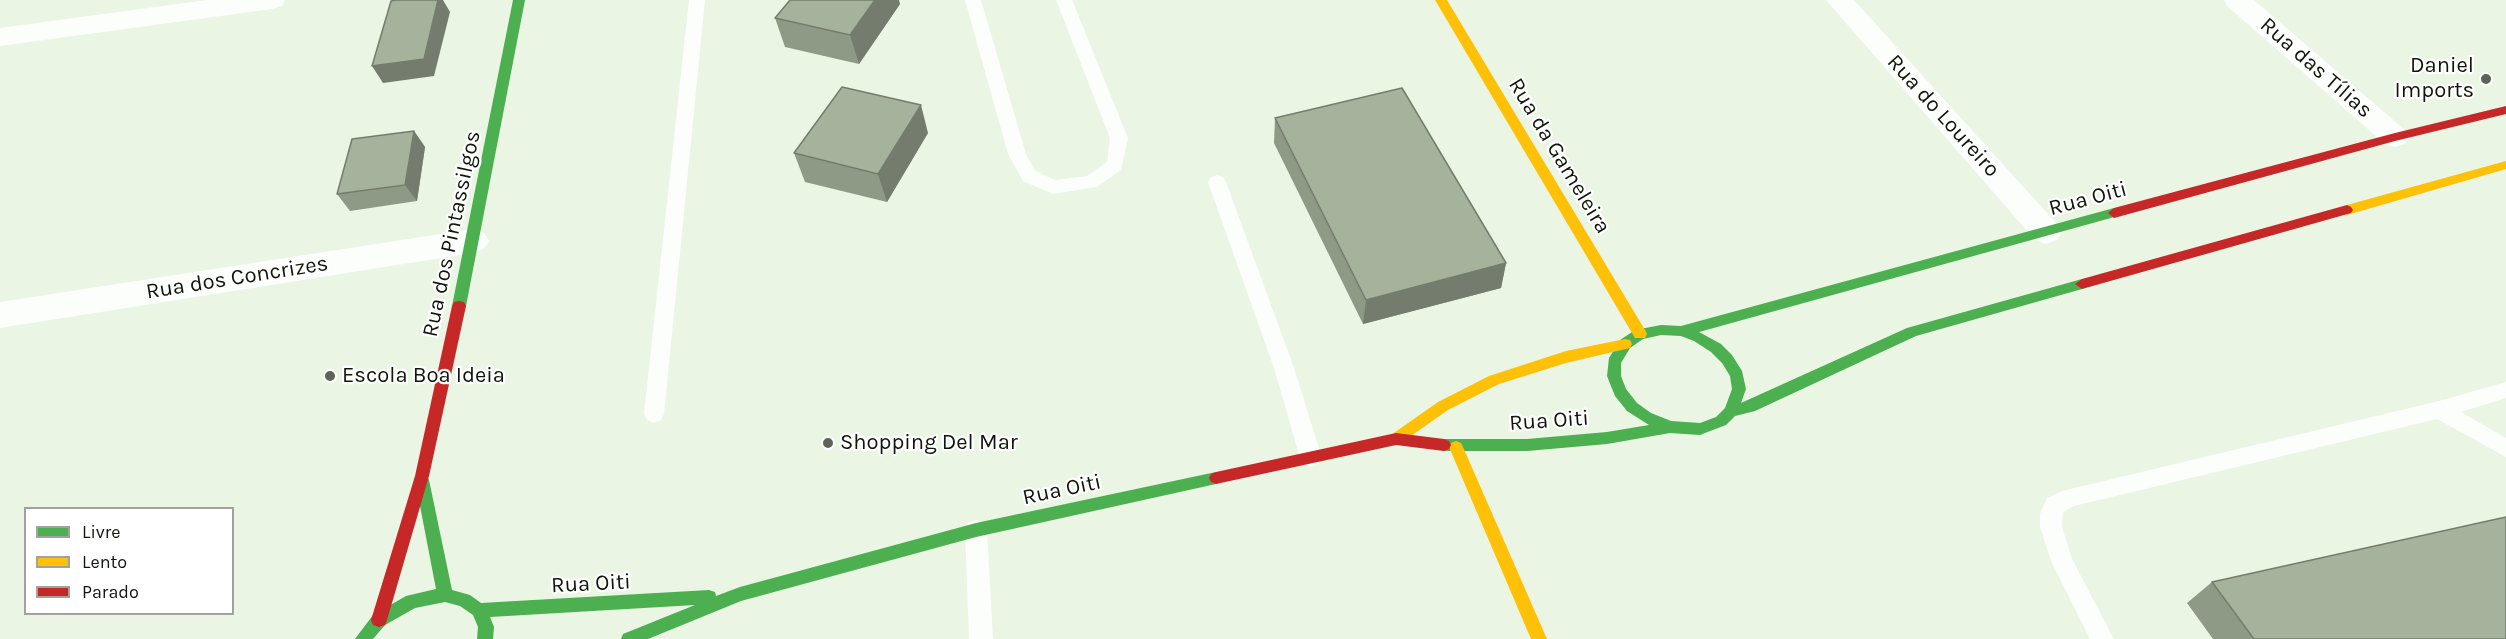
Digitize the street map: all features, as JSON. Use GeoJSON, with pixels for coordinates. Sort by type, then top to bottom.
{"type":"FeatureCollection","features":[{"type":"Feature","properties":{"kind":"main road","name":"Rua dos Pintassilgos"},"geometry":{"type":"LineString","coordinates":[[379,620],[422,476],[474,241],[519,0]]}},
{"type":"Feature","properties":{"kind":"main road","name":"Rua da Gameleira"},"geometry":{"type":"LineString","coordinates":[[1442,0],[1640,334]]}},
{"type":"Feature","properties":{"kind":"main road","name":"Rua Oiti"},"geometry":{"type":"LineString","coordinates":[[1681,331],[2395,136],[2506,110]]}},
{"type":"Feature","properties":{"kind":"main road"},"geometry":{"type":"LineString","coordinates":[[1731,411],[1750,407],[1912,332],[2506,165]]}},
{"type":"Feature","properties":{"kind":"main road"},"geometry":{"type":"LineString","coordinates":[[1661,330],[1681,331],[1700,337],[1716,348],[1727,359],[1737,375],[1739,389],[1731,411],[1721,421],[1700,429],[1670,427],[1646,417],[1632,407],[1620,392],[1614,376],[1614,362],[1625,344],[1640,334],[1661,330]]}},
{"type":"Feature","properties":{"kind":"main road","name":"Rua Oiti"},"geometry":{"type":"LineString","coordinates":[[1396,439],[1443,406],[1494,380],[1566,357],[1625,344]]}},
{"type":"Feature","properties":{"kind":"main road","name":"Rua Oiti"},"geometry":{"type":"LineString","coordinates":[[629,639],[740,594],[976,530],[1396,439],[1456,447],[1527,445],[1607,438],[1670,427]]}},
{"type":"Feature","properties":{"kind":"main road"},"geometry":{"type":"LineString","coordinates":[[1456,447],[1539,639]]}},
{"type":"Feature","properties":{"kind":"main road","name":"Rua dos Pintassilgos"},"geometry":{"type":"LineString","coordinates":[[422,476],[445,595]]}},
{"type":"Feature","properties":{"kind":"main road","name":"Rua Oiti"},"geometry":{"type":"LineString","coordinates":[[479,610],[623,604],[740,594]]}},
{"type":"Feature","properties":{"kind":"main road"},"geometry":{"type":"LineString","coordinates":[[363,639],[379,620],[412,601],[445,595],[464,600],[479,610],[486,627],[485,639]]}},
{"type":"Feature","properties":{"kind":"street"},"geometry":{"type":"LineString","coordinates":[[0,37],[272,0]]}},
{"type":"Feature","properties":{"kind":"street","name":"Rua do Loureiro"},"geometry":{"type":"LineString","coordinates":[[1839,0],[2046,232]]}},
{"type":"Feature","properties":{"kind":"street","name":"Rua das Tílias"},"geometry":{"type":"LineString","coordinates":[[2237,0],[2395,136]]}},
{"type":"Feature","properties":{"kind":"street","name":"Rua dos Concrizes"},"geometry":{"type":"LineString","coordinates":[[0,315],[474,241]]}},
{"type":"Feature","properties":{"kind":"lane"},"geometry":{"type":"LineString","coordinates":[[654,414],[697,0]]}},
{"type":"Feature","properties":{"kind":"lane"},"geometry":{"type":"LineString","coordinates":[[973,0],[1017,154],[1029,177],[1053,187],[1091,182],[1115,165],[1119,138],[1064,0]]}},
{"type":"Feature","properties":{"kind":"lane"},"geometry":{"type":"LineString","coordinates":[[1217,182],[1284,368],[1311,458]]}},
{"type":"Feature","properties":{"kind":"lane"},"geometry":{"type":"LineString","coordinates":[[2102,639],[2090,620],[2062,561],[2051,527],[2050,514],[2055,505],[2070,498],[2439,410],[2506,390]]}},
{"type":"Feature","properties":{"kind":"lane"},"geometry":{"type":"LineString","coordinates":[[2439,410],[2506,448]]}},
{"type":"Feature","properties":{"kind":"lane"},"geometry":{"type":"LineString","coordinates":[[976,530],[981,639]]}},
{"type":"Feature","properties":{"kind":"building"},"geometry":{"type":"Polygon","coordinates":[[[438,0],[424,59],[372,66],[391,1],[438,0]]]}},
{"type":"Feature","properties":{"kind":"building"},"geometry":{"type":"Polygon","coordinates":[[[790,0],[875,0],[850,35],[775,18],[790,0]]]}},
{"type":"Feature","properties":{"kind":"building"},"geometry":{"type":"Polygon","coordinates":[[[842,87],[921,105],[878,174],[794,153],[842,87]]]}},
{"type":"Feature","properties":{"kind":"building"},"geometry":{"type":"Polygon","coordinates":[[[1402,88],[1506,263],[1366,300],[1275,118],[1402,88]]]}},
{"type":"Feature","properties":{"kind":"building"},"geometry":{"type":"Polygon","coordinates":[[[414,131],[405,185],[337,194],[352,139],[414,131]]]}},
{"type":"Feature","properties":{"kind":"building"},"geometry":{"type":"Polygon","coordinates":[[[2506,517],[2506,639],[2254,639],[2212,582],[2506,517]]]}},
{"type":"Feature","properties":{"kind":"traffic: fast"},"geometry":{"type":"LineString","coordinates":[[459,306],[519,0]]}},
{"type":"Feature","properties":{"kind":"traffic: fast"},"geometry":{"type":"LineString","coordinates":[[1681,331],[2114,213]]}},
{"type":"Feature","properties":{"kind":"traffic: fast"},"geometry":{"type":"LineString","coordinates":[[1731,411],[1750,407],[1912,332],[2082,284]]}},
{"type":"Feature","properties":{"kind":"traffic: fast"},"geometry":{"type":"LineString","coordinates":[[1661,330],[1681,331],[1699,337],[1716,348],[1727,359],[1737,375],[1739,389],[1731,411],[1721,421],[1700,429],[1670,427],[1646,417],[1632,407],[1620,392],[1614,376],[1614,362],[1625,344],[1640,334],[1661,330]]}},
{"type":"Feature","properties":{"kind":"traffic: fast"},"geometry":{"type":"LineString","coordinates":[[1444,445],[1527,445],[1607,438],[1670,427]]}},
{"type":"Feature","properties":{"kind":"traffic: fast"},"geometry":{"type":"LineString","coordinates":[[629,639],[740,594],[976,530],[1216,478]]}},
{"type":"Feature","properties":{"kind":"traffic: fast"},"geometry":{"type":"LineString","coordinates":[[422,480],[445,595]]}},
{"type":"Feature","properties":{"kind":"traffic: fast"},"geometry":{"type":"LineString","coordinates":[[363,639],[379,620],[412,601],[445,595],[464,600],[479,610],[486,627],[485,639]]}},
{"type":"Feature","properties":{"kind":"traffic: fast"},"geometry":{"type":"LineString","coordinates":[[479,610],[709,597]]}},
{"type":"Feature","properties":{"kind":"traffic: slow"},"geometry":{"type":"LineString","coordinates":[[1441,0],[1640,334]]}},
{"type":"Feature","properties":{"kind":"traffic: slow"},"geometry":{"type":"LineString","coordinates":[[2347,210],[2506,165]]}},
{"type":"Feature","properties":{"kind":"traffic: slow"},"geometry":{"type":"LineString","coordinates":[[1396,439],[1443,406],[1494,380],[1566,357],[1625,344]]}},
{"type":"Feature","properties":{"kind":"traffic: slow"},"geometry":{"type":"LineString","coordinates":[[1456,447],[1539,639]]}},
{"type":"Feature","properties":{"kind":"traffic: jam"},"geometry":{"type":"LineString","coordinates":[[2114,213],[2395,137],[2506,110]]}},
{"type":"Feature","properties":{"kind":"traffic: jam"},"geometry":{"type":"LineString","coordinates":[[2082,284],[2347,210]]}},
{"type":"Feature","properties":{"kind":"traffic: jam"},"geometry":{"type":"LineString","coordinates":[[379,620],[422,476],[459,306]]}},
{"type":"Feature","properties":{"kind":"traffic: jam"},"geometry":{"type":"LineString","coordinates":[[1216,478],[1396,439],[1444,445]]}},
{"type":"Feature","properties":{"kind":"place","name":"Daniel Imports"},"geometry":{"type":"Point","coordinates":[2486,79]}},
{"type":"Feature","properties":{"kind":"place","name":"Escola Boa Ideia"},"geometry":{"type":"Point","coordinates":[330,376]}},
{"type":"Feature","properties":{"kind":"place","name":"Shopping Del Mar"},"geometry":{"type":"Point","coordinates":[828,443]}}]}
